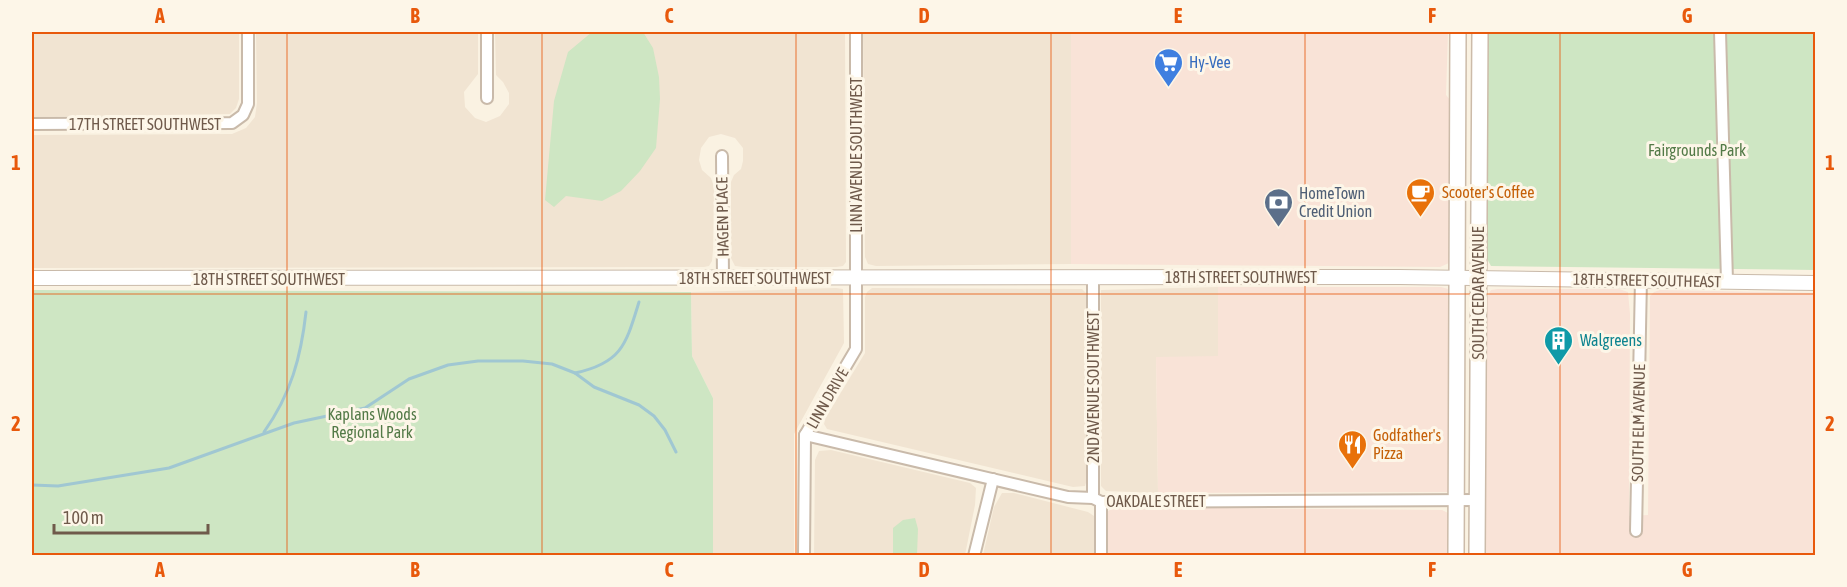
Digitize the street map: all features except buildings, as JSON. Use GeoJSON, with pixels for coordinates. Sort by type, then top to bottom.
{"type":"FeatureCollection","features":[{"type":"Feature","properties":{"kind":"main road","name":"SOUTH CEDAR AVENUE"},"geometry":{"type":"LineString","coordinates":[[1456,555],[1458,32]]}},
{"type":"Feature","properties":{"kind":"main road","name":"SOUTH CEDAR AVENUE"},"geometry":{"type":"LineString","coordinates":[[1477,555],[1480,32]]}},
{"type":"Feature","properties":{"kind":"street","name":"17TH STREET SOUTHWEST"},"geometry":{"type":"LineString","coordinates":[[32,124],[232,123],[243,115],[248,104],[248,32]]}},
{"type":"Feature","properties":{"kind":"street"},"geometry":{"type":"LineString","coordinates":[[487,32],[487,98]]}},
{"type":"Feature","properties":{"kind":"street","name":"LINN AVENUE SOUTHWEST"},"geometry":{"type":"LineString","coordinates":[[856,32],[857,278]]}},
{"type":"Feature","properties":{"kind":"street"},"geometry":{"type":"LineString","coordinates":[[1720,32],[1727,281]]}},
{"type":"Feature","properties":{"kind":"street","name":"HAGEN PLACE"},"geometry":{"type":"LineString","coordinates":[[722,156],[723,278]]}},
{"type":"Feature","properties":{"kind":"street","name":"2ND AVENUE SOUTHWEST"},"geometry":{"type":"LineString","coordinates":[[1093,277],[1097,500],[1101,555]]}},
{"type":"Feature","properties":{"kind":"street","name":"18TH STREET SOUTHWEST"},"geometry":{"type":"LineString","coordinates":[[32,278],[1478,277]]}},
{"type":"Feature","properties":{"kind":"street","name":"18TH STREET SOUTHEAST"},"geometry":{"type":"LineString","coordinates":[[1478,277],[1815,283]]}},
{"type":"Feature","properties":{"kind":"street","name":"LINN DRIVE"},"geometry":{"type":"LineString","coordinates":[[804,555],[805,435],[856,349],[857,278]]}},
{"type":"Feature","properties":{"kind":"street","name":"SOUTH ELM AVENUE"},"geometry":{"type":"LineString","coordinates":[[1636,531],[1641,279]]}},
{"type":"Feature","properties":{"kind":"street","name":"OAKDALE STREET"},"geometry":{"type":"LineString","coordinates":[[805,435],[1068,496],[1097,500],[1478,500]]}},
{"type":"Feature","properties":{"kind":"street"},"geometry":{"type":"LineString","coordinates":[[974,555],[993,479]]}},
{"type":"Feature","properties":{"kind":"shaded area"},"geometry":{"type":"Polygon","coordinates":[[[32,32],[239,32],[239,99],[236,108],[230,114],[32,117],[32,32]]]}},
{"type":"Feature","properties":{"kind":"shaded area"},"geometry":{"type":"Polygon","coordinates":[[[256,32],[478,32],[478,74],[464,92],[465,107],[475,118],[486,122],[500,116],[509,104],[509,93],[496,75],[495,32],[845,32],[846,262],[843,266],[836,267],[735,266],[731,258],[731,182],[734,175],[741,169],[743,148],[735,138],[721,134],[709,137],[701,148],[699,160],[702,170],[711,178],[714,187],[712,261],[709,266],[704,267],[32,268],[32,135],[232,134],[246,128],[255,117],[257,103],[256,32]]]}},
{"type":"Feature","properties":{"kind":"shaded area"},"geometry":{"type":"Polygon","coordinates":[[[863,32],[1071,32],[1071,264],[876,266],[868,264],[865,257],[863,32]]]}},
{"type":"Feature","properties":{"kind":"shaded area"},"geometry":{"type":"Polygon","coordinates":[[[1071,32],[1448,32],[1446,95],[1451,101],[1449,263],[1440,267],[1071,264],[1071,32]]]}},
{"type":"Feature","properties":{"kind":"shaded area"},"geometry":{"type":"Polygon","coordinates":[[[1218,287],[1219,357],[1156,358],[1158,493],[1106,491],[1101,486],[1101,290],[1218,287]]]}},
{"type":"Feature","properties":{"kind":"shaded area"},"geometry":{"type":"Polygon","coordinates":[[[1218,287],[1441,287],[1448,289],[1450,297],[1450,488],[1448,492],[1158,493],[1156,357],[1218,356],[1218,287]]]}},
{"type":"Feature","properties":{"kind":"shaded area"},"geometry":{"type":"Polygon","coordinates":[[[872,288],[1082,289],[1087,294],[1088,476],[1085,486],[1073,487],[827,429],[824,424],[826,417],[865,353],[865,297],[872,288]]]}},
{"type":"Feature","properties":{"kind":"shaded area"},"geometry":{"type":"Polygon","coordinates":[[[843,289],[844,343],[794,434],[794,555],[713,555],[713,398],[692,356],[691,292],[843,289]]]}},
{"type":"Feature","properties":{"kind":"shaded area"},"geometry":{"type":"Polygon","coordinates":[[[1619,289],[1628,292],[1630,314],[1629,516],[1648,515],[1650,296],[1660,290],[1815,293],[1815,555],[1485,556],[1486,299],[1491,290],[1619,289]]]}},
{"type":"Feature","properties":{"kind":"shaded area"},"geometry":{"type":"Polygon","coordinates":[[[831,450],[970,483],[976,488],[975,505],[965,555],[814,556],[815,460],[819,451],[831,450]]]}},
{"type":"Feature","properties":{"kind":"shaded area"},"geometry":{"type":"Polygon","coordinates":[[[1002,493],[1014,493],[1088,512],[1094,516],[1094,555],[983,555],[994,507],[1002,493]]]}},
{"type":"Feature","properties":{"kind":"shaded area"},"geometry":{"type":"Polygon","coordinates":[[[1114,507],[1442,510],[1448,513],[1450,518],[1450,555],[1105,556],[1106,517],[1107,512],[1114,507]]]}},
{"type":"Feature","properties":{"kind":"green space"},"geometry":{"type":"Polygon","coordinates":[[[592,32],[643,32],[653,48],[659,77],[660,99],[656,148],[640,171],[621,191],[602,201],[566,196],[554,207],[545,200],[554,101],[568,52],[592,32]]]}},
{"type":"Feature","properties":{"kind":"green space","name":"Fairgrounds Park"},"geometry":{"type":"Polygon","coordinates":[[[1484,32],[1815,32],[1815,270],[1491,266],[1486,257],[1484,32]]]}},
{"type":"Feature","properties":{"kind":"green space","name":"Kaplans Woods Regional Park"},"geometry":{"type":"Polygon","coordinates":[[[32,290],[691,292],[692,356],[713,398],[713,555],[32,555],[32,290]]]}},
{"type":"Feature","properties":{"kind":"green space"},"geometry":{"type":"Polygon","coordinates":[[[915,518],[918,529],[917,555],[893,555],[893,528],[903,520],[915,518]]]}},
{"type":"Feature","properties":{"kind":"waterway"},"geometry":{"type":"LineString","coordinates":[[575,373],[603,364],[620,349],[639,302]]}},
{"type":"Feature","properties":{"kind":"waterway"},"geometry":{"type":"LineString","coordinates":[[264,432],[281,404],[293,375],[298,360],[306,312]]}},
{"type":"Feature","properties":{"kind":"waterway"},"geometry":{"type":"LineString","coordinates":[[32,485],[58,486],[169,468],[294,423],[365,408],[409,379],[448,365],[478,361],[523,361],[552,364],[575,373],[594,387],[639,405],[654,416],[665,430],[676,452]]}},
{"type":"Feature","properties":{"kind":"place","name":"Hy-Vee"},"geometry":{"type":"Point","coordinates":[1168,88]}},
{"type":"Feature","properties":{"kind":"place","name":"Scooter's Coffee"},"geometry":{"type":"Point","coordinates":[1421,218]}},
{"type":"Feature","properties":{"kind":"place","name":"HomeTown Credit Union"},"geometry":{"type":"Point","coordinates":[1278,228]}},
{"type":"Feature","properties":{"kind":"place","name":"Walgreens"},"geometry":{"type":"Point","coordinates":[1559,366]}},
{"type":"Feature","properties":{"kind":"place","name":"Godfather's Pizza"},"geometry":{"type":"Point","coordinates":[1352,470]}}]}
